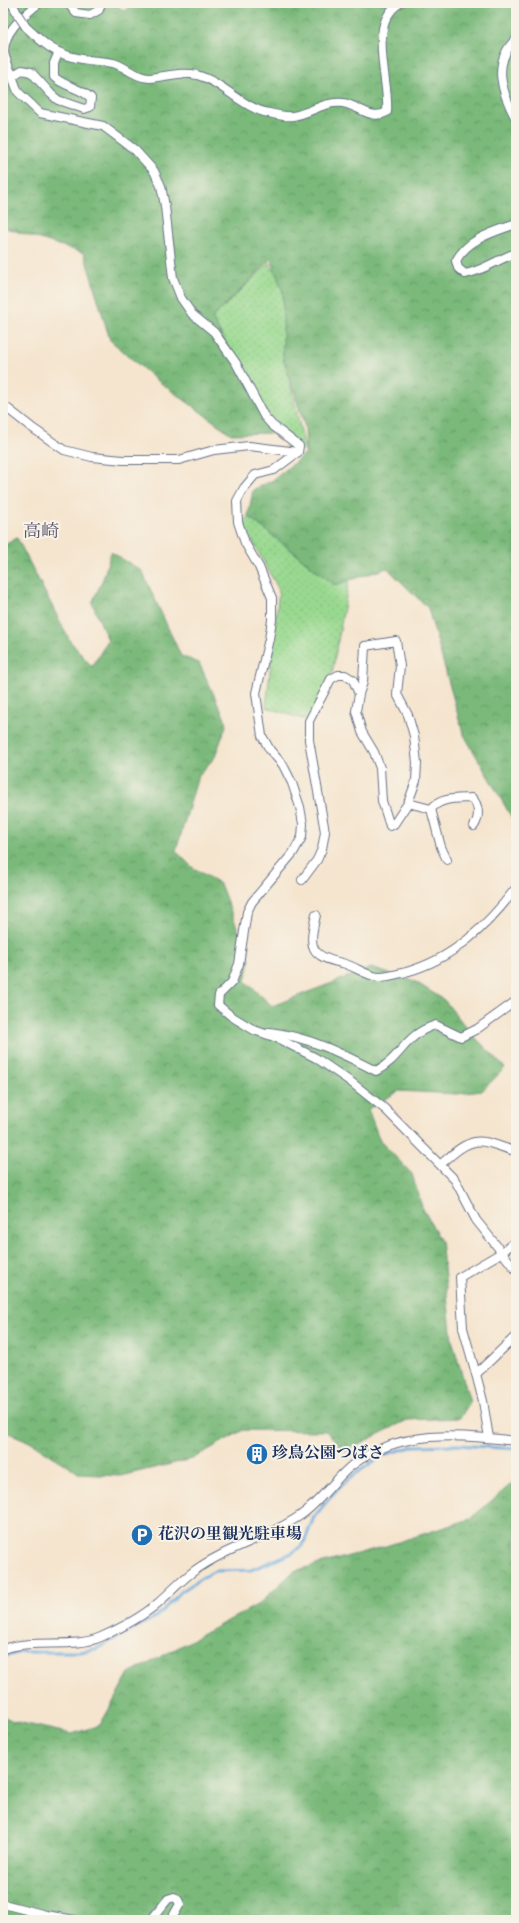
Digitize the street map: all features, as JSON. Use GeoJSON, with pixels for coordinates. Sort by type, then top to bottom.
{"type":"FeatureCollection","features":[{"type":"Feature","properties":{"kind":"street"},"geometry":{"type":"LineString","coordinates":[[12,3],[26,27],[44,45],[58,54],[113,63],[148,78],[182,72],[208,78],[251,106],[267,113],[292,116],[334,102],[353,105],[373,116],[380,116],[387,112],[388,102],[381,42],[386,18],[391,8],[400,3]]}},
{"type":"Feature","properties":{"kind":"street"},"geometry":{"type":"LineString","coordinates":[[39,3],[7,36],[4,53],[18,92],[40,113],[103,126],[135,150],[154,171],[161,186],[165,206],[172,278],[181,298],[192,314],[214,332],[236,363],[264,416],[272,425],[299,446],[298,452],[274,470],[255,476],[244,488],[237,502],[238,522],[245,543],[259,567],[272,598],[272,620],[269,639],[256,693],[262,736],[270,750],[283,765],[292,783],[303,824],[302,837],[293,853],[252,902],[247,912],[239,964],[232,982],[219,995],[218,1005],[231,1016],[254,1030],[277,1038],[316,1058],[351,1082],[385,1109],[439,1165],[441,1164],[455,1180],[476,1220],[516,1270]]}},
{"type":"Feature","properties":{"kind":"street"},"geometry":{"type":"LineString","coordinates":[[68,3],[76,13],[90,15],[99,10],[101,3]]}},
{"type":"Feature","properties":{"kind":"street"},"geometry":{"type":"LineString","coordinates":[[516,39],[504,56],[501,68],[502,87],[516,119]]}},
{"type":"Feature","properties":{"kind":"street"},"geometry":{"type":"LineString","coordinates":[[12,76],[22,70],[31,72],[58,100],[84,109],[90,107],[91,98],[86,93],[61,83],[54,77],[54,63],[58,54]]}},
{"type":"Feature","properties":{"kind":"street"},"geometry":{"type":"LineString","coordinates":[[516,224],[490,233],[469,245],[460,253],[456,261],[458,268],[465,274],[477,272],[492,262],[516,253]]}},
{"type":"Feature","properties":{"kind":"street"},"geometry":{"type":"LineString","coordinates":[[3,405],[64,450],[92,457],[123,460],[179,460],[214,450],[249,446],[298,452]]}},
{"type":"Feature","properties":{"kind":"street"},"geometry":{"type":"LineString","coordinates":[[396,642],[400,666],[397,694],[408,715],[414,736],[417,762],[416,781],[408,803],[394,824],[390,826],[382,801],[380,768],[374,752],[362,732],[356,711],[363,682],[365,646],[396,642]]}},
{"type":"Feature","properties":{"kind":"street"},"geometry":{"type":"LineString","coordinates":[[302,880],[317,860],[322,849],[325,832],[309,740],[309,721],[331,680],[338,675],[345,675],[353,680],[359,694]]}},
{"type":"Feature","properties":{"kind":"street"},"geometry":{"type":"LineString","coordinates":[[431,809],[435,804],[446,799],[472,798],[476,802],[478,812],[478,820],[474,826]]}},
{"type":"Feature","properties":{"kind":"street"},"geometry":{"type":"LineString","coordinates":[[408,803],[431,809]]}},
{"type":"Feature","properties":{"kind":"street"},"geometry":{"type":"LineString","coordinates":[[431,809],[441,847],[447,860]]}},
{"type":"Feature","properties":{"kind":"street"},"geometry":{"type":"LineString","coordinates":[[316,915],[311,940],[312,948],[319,954],[333,961],[357,968],[370,975],[380,977],[427,966],[452,952],[487,922],[516,888]]}},
{"type":"Feature","properties":{"kind":"street"},"geometry":{"type":"LineString","coordinates":[[254,1030],[294,1035],[343,1054],[376,1071],[389,1064],[409,1039],[426,1028],[436,1025],[461,1037],[477,1029],[516,1001]]}},
{"type":"Feature","properties":{"kind":"street"},"geometry":{"type":"LineString","coordinates":[[441,1164],[472,1142],[484,1142],[516,1151]]}},
{"type":"Feature","properties":{"kind":"street"},"geometry":{"type":"LineString","coordinates":[[489,1438],[483,1401],[462,1328],[460,1277],[501,1253],[516,1241]]}},
{"type":"Feature","properties":{"kind":"street"},"geometry":{"type":"LineString","coordinates":[[476,1374],[515,1337]]}},
{"type":"Feature","properties":{"kind":"street"},"geometry":{"type":"LineString","coordinates":[[3,1649],[15,1645],[36,1642],[84,1642],[100,1638],[119,1628],[157,1604],[194,1571],[287,1524],[302,1514],[350,1467],[387,1445],[420,1437],[516,1440]]}},
{"type":"Feature","properties":{"kind":"street"},"geometry":{"type":"LineString","coordinates":[[151,1920],[168,1899],[174,1897],[180,1904],[171,1920]]}},
{"type":"Feature","properties":{"kind":"street"},"geometry":{"type":"LineString","coordinates":[[3,1904],[46,1915],[75,1920]]}},
{"type":"Feature","properties":{"kind":"green space"},"geometry":{"type":"Polygon","coordinates":[[[3,3],[114,3],[124,11],[134,3],[516,3],[516,825],[463,733],[428,608],[387,568],[335,585],[248,516],[253,490],[273,480],[306,453],[305,427],[283,358],[283,293],[271,259],[212,318],[274,433],[231,434],[154,378],[110,340],[84,253],[3,227],[3,3]]]}},
{"type":"Feature","properties":{"kind":"green space"},"geometry":{"type":"Polygon","coordinates":[[[269,263],[287,288],[283,353],[306,453],[258,404],[212,318],[269,263]]]}},
{"type":"Feature","properties":{"kind":"green space"},"geometry":{"type":"Polygon","coordinates":[[[248,516],[335,585],[349,580],[331,679],[309,721],[266,707],[279,590],[243,524],[248,516]]]}},
{"type":"Feature","properties":{"kind":"green space"},"geometry":{"type":"Polygon","coordinates":[[[17,538],[70,641],[92,667],[108,640],[92,603],[103,579],[111,552],[142,571],[181,656],[199,663],[227,723],[215,757],[198,776],[176,851],[192,867],[220,884],[250,960],[245,981],[272,1006],[371,968],[416,982],[444,1000],[470,1032],[505,1068],[482,1091],[457,1094],[399,1091],[368,1109],[380,1141],[412,1174],[422,1207],[441,1241],[452,1340],[470,1402],[460,1418],[407,1420],[345,1451],[326,1431],[243,1430],[192,1459],[120,1476],[80,1474],[34,1444],[3,1430],[3,546],[17,538]]]}},
{"type":"Feature","properties":{"kind":"green space"},"geometry":{"type":"Polygon","coordinates":[[[516,1480],[516,1920],[3,1920],[3,1716],[13,1721],[72,1734],[100,1725],[129,1674],[259,1604],[294,1571],[386,1546],[470,1519],[516,1480]]]}},
{"type":"Feature","properties":{"kind":"waterway"},"geometry":{"type":"LineString","coordinates":[[3,1657],[21,1652],[80,1652],[96,1649],[156,1617],[182,1591],[215,1571],[251,1570],[292,1553],[303,1545],[314,1517],[333,1494],[351,1477],[383,1455],[415,1446],[457,1445],[516,1449]]}},
{"type":"Feature","properties":{"kind":"place","name":"珍鳥公園つばさ"},"geometry":{"type":"Point","coordinates":[257,1454]}},
{"type":"Feature","properties":{"kind":"place","name":"花沢の里観光駐車場"},"geometry":{"type":"Point","coordinates":[142,1535]}},
{"type":"Feature","properties":{"kind":"district","name":"高崎"},"geometry":{"type":"Point","coordinates":[41,532]}}]}
